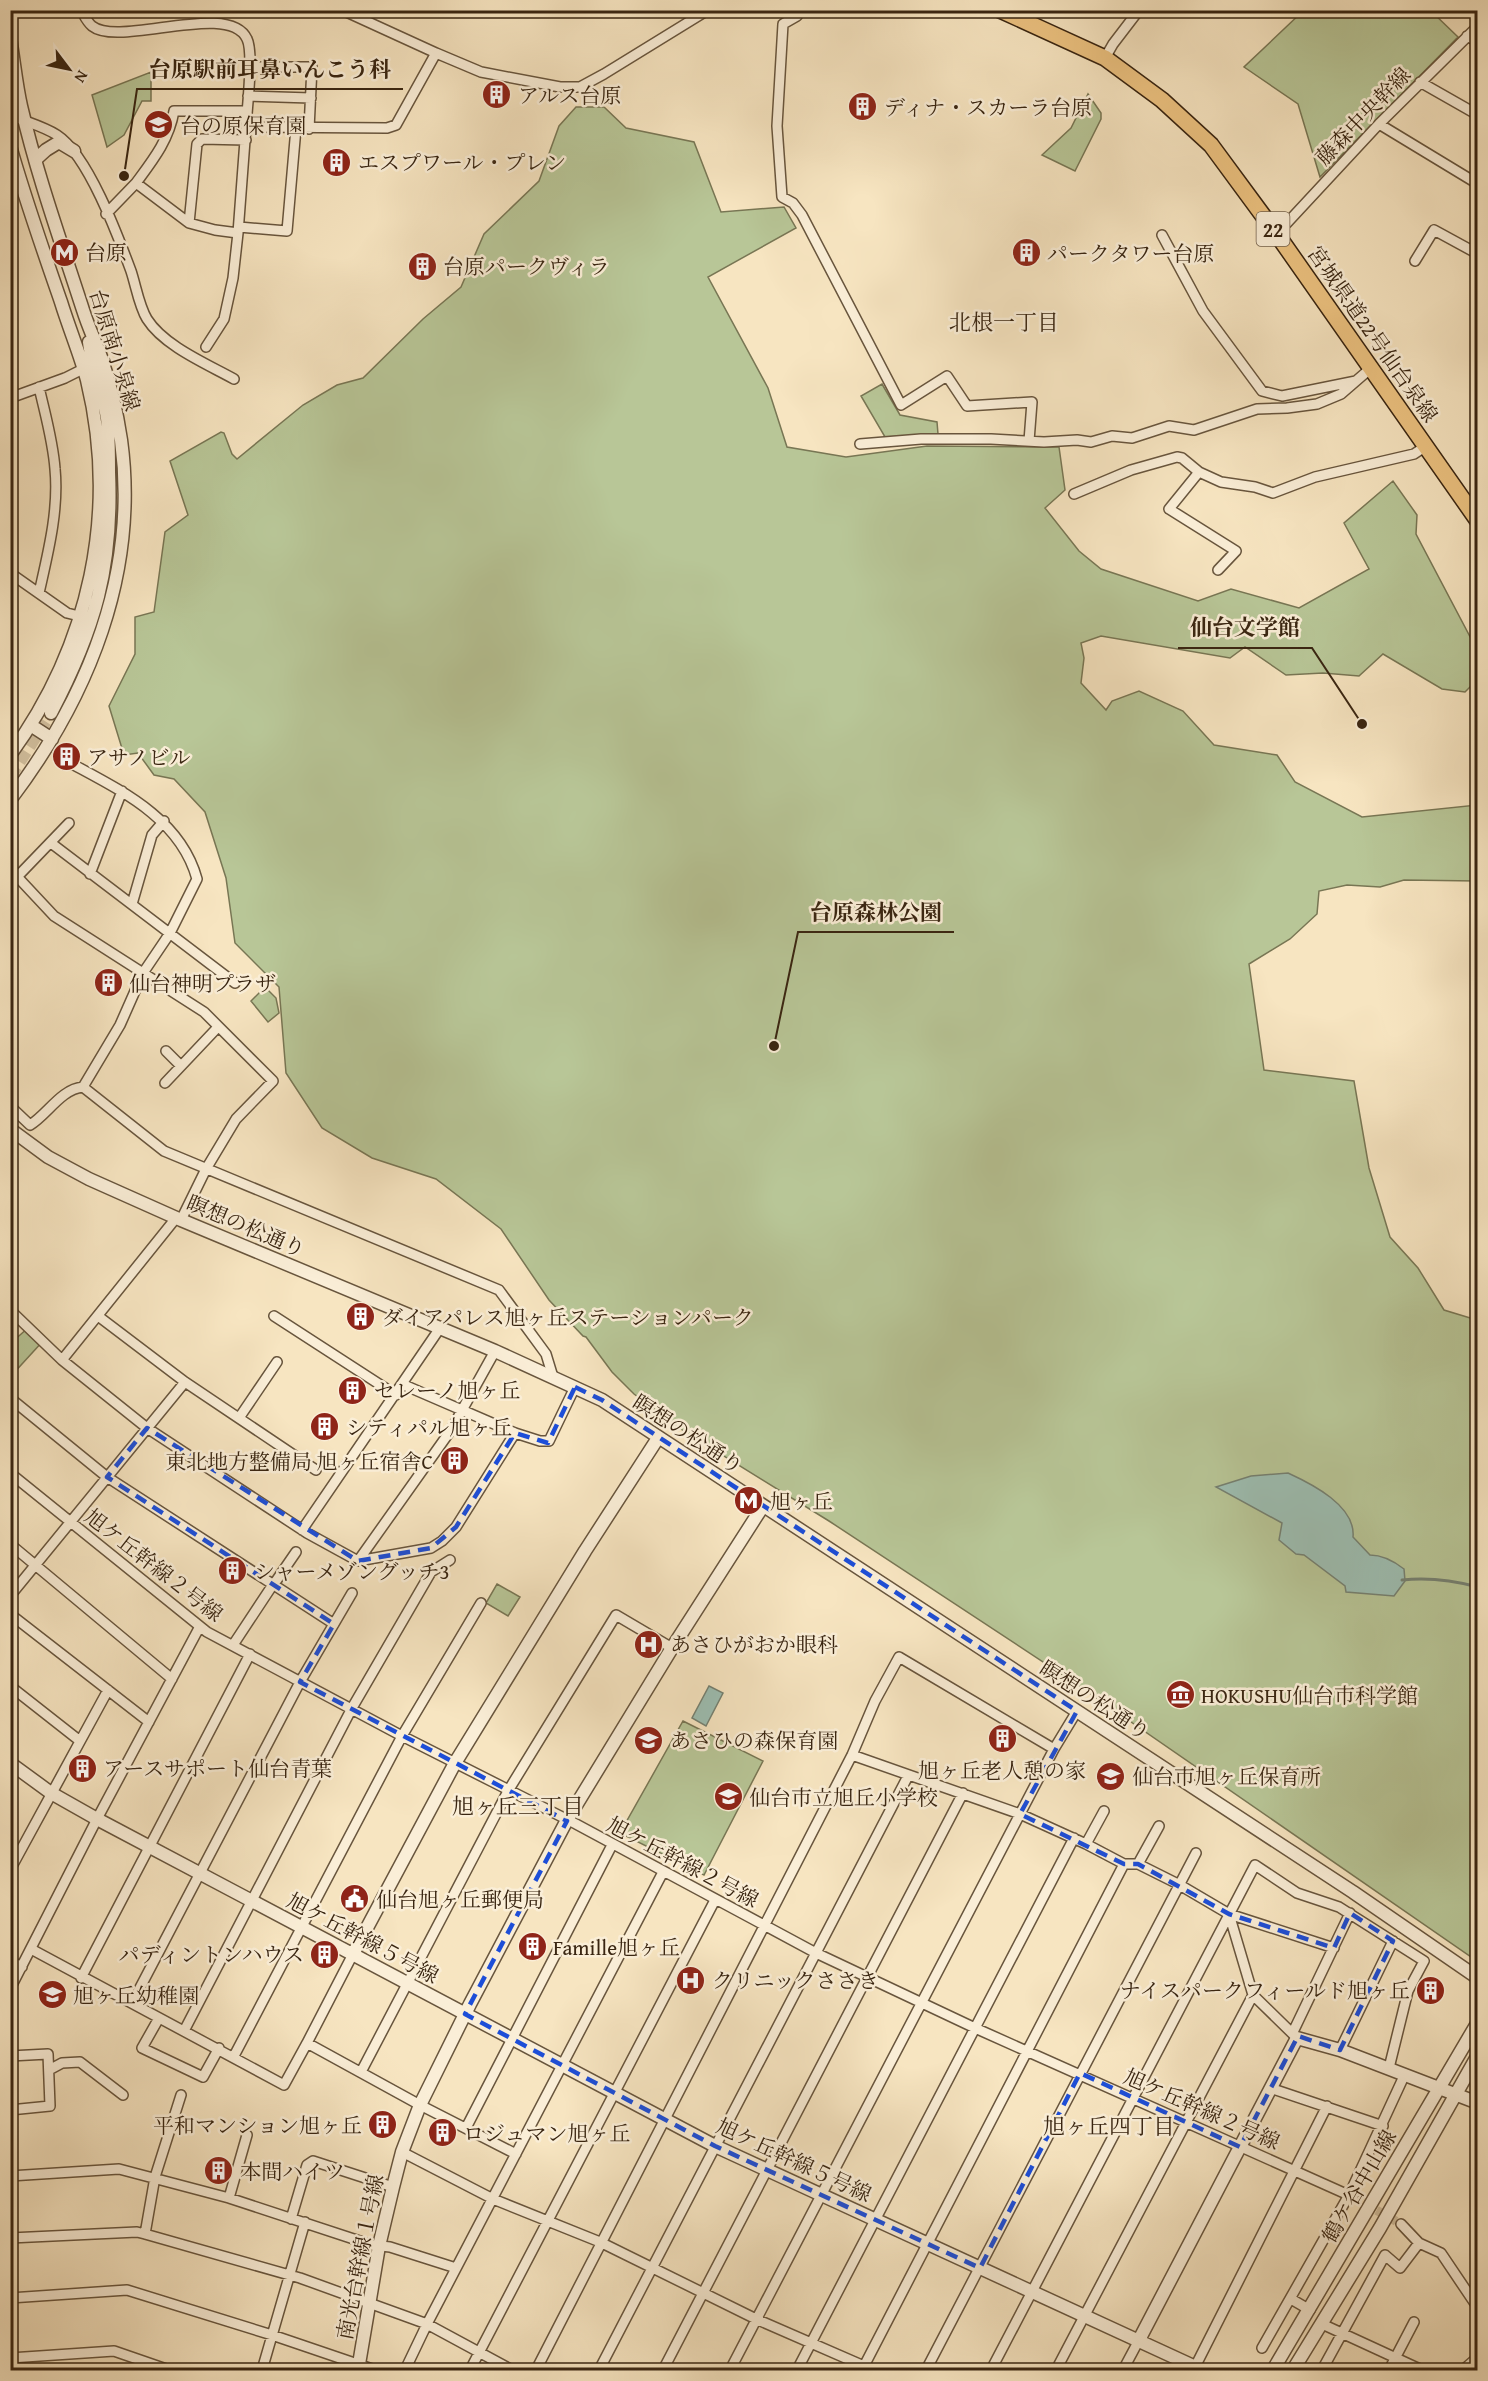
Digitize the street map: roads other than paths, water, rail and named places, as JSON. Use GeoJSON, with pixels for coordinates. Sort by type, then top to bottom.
{"type":"FeatureCollection","features":[{"type":"Feature","properties":{"kind":"main road","name":"宮城県道22号仙台泉線"},"geometry":{"type":"LineString","coordinates":[[1000,10],[1105,58],[1162,100],[1210,145],[1274,230],[1478,521]]}},
{"type":"Feature","properties":{"kind":"street"},"geometry":{"type":"LineString","coordinates":[[81,10],[92,26],[108,32],[194,24],[228,25],[242,31],[248,40],[246,140],[233,278],[224,319],[206,347]]}},
{"type":"Feature","properties":{"kind":"street"},"geometry":{"type":"LineString","coordinates":[[342,10],[481,72],[560,87],[580,87],[708,10]]}},
{"type":"Feature","properties":{"kind":"street"},"geometry":{"type":"LineString","coordinates":[[802,10],[797,16],[783,24],[777,126],[782,197],[793,203],[802,215],[901,405],[946,376],[967,406],[1032,402],[1029,441]]}},
{"type":"Feature","properties":{"kind":"street"},"geometry":{"type":"LineString","coordinates":[[1105,58],[1139,10]]}},
{"type":"Feature","properties":{"kind":"street","name":"藤森中央幹線"},"geometry":{"type":"LineString","coordinates":[[1274,230],[1287,223],[1379,124],[1478,26]]}},
{"type":"Feature","properties":{"kind":"street"},"geometry":{"type":"LineString","coordinates":[[1467,36],[1478,42]]}},
{"type":"Feature","properties":{"kind":"street","name":"台原南小泉線"},"geometry":{"type":"LineString","coordinates":[[10,38],[25,122],[35,160],[88,326],[101,357],[121,440],[124,480],[121,553],[108,615],[91,664],[75,699],[52,739],[10,800]]}},
{"type":"Feature","properties":{"kind":"street"},"geometry":{"type":"LineString","coordinates":[[246,127],[387,128],[396,125],[436,53]]}},
{"type":"Feature","properties":{"kind":"street"},"geometry":{"type":"LineString","coordinates":[[249,67],[312,67],[309,129]]}},
{"type":"Feature","properties":{"kind":"street"},"geometry":{"type":"LineString","coordinates":[[1420,82],[1478,115]]}},
{"type":"Feature","properties":{"kind":"street"},"geometry":{"type":"LineString","coordinates":[[248,96],[311,98]]}},
{"type":"Feature","properties":{"kind":"street"},"geometry":{"type":"LineString","coordinates":[[106,214],[136,183],[162,147],[172,124],[174,111],[247,111]]}},
{"type":"Feature","properties":{"kind":"street"},"geometry":{"type":"LineString","coordinates":[[10,115],[58,136],[74,151],[91,178],[130,270],[147,319],[182,351],[234,379]]}},
{"type":"Feature","properties":{"kind":"street"},"geometry":{"type":"LineString","coordinates":[[1379,124],[1478,184]]}},
{"type":"Feature","properties":{"kind":"street"},"geometry":{"type":"LineString","coordinates":[[136,183],[189,223],[215,230],[287,231],[296,128]]}},
{"type":"Feature","properties":{"kind":"street"},"geometry":{"type":"LineString","coordinates":[[189,223],[197,144],[202,139],[246,140]]}},
{"type":"Feature","properties":{"kind":"street"},"geometry":{"type":"LineString","coordinates":[[35,160],[45,150],[59,142],[74,151]]}},
{"type":"Feature","properties":{"kind":"street"},"geometry":{"type":"LineString","coordinates":[[10,146],[20,184],[85,374],[96,423],[101,469],[100,516],[94,567],[79,616],[67,651],[32,726],[10,755]]}},
{"type":"Feature","properties":{"kind":"street"},"geometry":{"type":"LineString","coordinates":[[1415,261],[1434,230],[1478,254]]}},
{"type":"Feature","properties":{"kind":"street"},"geometry":{"type":"LineString","coordinates":[[1162,235],[1203,311],[1262,391],[1282,396],[1356,381]]}},
{"type":"Feature","properties":{"kind":"street"},"geometry":{"type":"LineString","coordinates":[[51,713],[75,669],[93,620],[103,582],[110,515],[107,417],[90,349],[88,326]]}},
{"type":"Feature","properties":{"kind":"street"},"geometry":{"type":"LineString","coordinates":[[860,444],[921,439],[1090,442],[1112,436],[1128,439],[1168,426],[1194,430],[1257,410],[1317,404],[1341,394],[1371,368]]}},
{"type":"Feature","properties":{"kind":"street"},"geometry":{"type":"LineString","coordinates":[[10,398],[65,378],[85,374]]}},
{"type":"Feature","properties":{"kind":"street"},"geometry":{"type":"LineString","coordinates":[[85,374],[94,389],[109,461]]}},
{"type":"Feature","properties":{"kind":"street"},"geometry":{"type":"LineString","coordinates":[[39,387],[56,470],[54,509],[39,593]]}},
{"type":"Feature","properties":{"kind":"street"},"geometry":{"type":"LineString","coordinates":[[1074,494],[1131,470],[1176,458],[1186,461],[1200,472],[1221,482],[1251,486],[1273,493],[1315,477],[1413,454],[1426,446]]}},
{"type":"Feature","properties":{"kind":"street"},"geometry":{"type":"LineString","coordinates":[[1200,472],[1169,509],[1236,551],[1218,570]]}},
{"type":"Feature","properties":{"kind":"street"},"geometry":{"type":"LineString","coordinates":[[10,512],[12,513],[10,522]]}},
{"type":"Feature","properties":{"kind":"street"},"geometry":{"type":"LineString","coordinates":[[10,573],[67,613],[79,616]]}},
{"type":"Feature","properties":{"kind":"street"},"geometry":{"type":"LineString","coordinates":[[32,726],[52,739]]}},
{"type":"Feature","properties":{"kind":"street"},"geometry":{"type":"LineString","coordinates":[[74,765],[122,791],[164,821],[192,860],[197,879],[170,933],[143,974],[120,1025],[83,1087]]}},
{"type":"Feature","properties":{"kind":"street"},"geometry":{"type":"LineString","coordinates":[[90,874],[122,791]]}},
{"type":"Feature","properties":{"kind":"street"},"geometry":{"type":"LineString","coordinates":[[132,904],[152,836],[164,821]]}},
{"type":"Feature","properties":{"kind":"street"},"geometry":{"type":"LineString","coordinates":[[17,877],[69,824]]}},
{"type":"Feature","properties":{"kind":"street"},"geometry":{"type":"LineString","coordinates":[[51,843],[235,983]]}},
{"type":"Feature","properties":{"kind":"street"},"geometry":{"type":"LineString","coordinates":[[10,869],[54,916],[204,1012],[273,1081],[236,1119],[178,1219],[62,1360]]}},
{"type":"Feature","properties":{"kind":"street"},"geometry":{"type":"LineString","coordinates":[[165,1083],[218,1027]]}},
{"type":"Feature","properties":{"kind":"street"},"geometry":{"type":"LineString","coordinates":[[166,1051],[181,1066]]}},
{"type":"Feature","properties":{"kind":"street"},"geometry":{"type":"LineString","coordinates":[[10,1106],[30,1125],[60,1099],[77,1087],[83,1087],[164,1150],[499,1290],[546,1354],[553,1377]]}},
{"type":"Feature","properties":{"kind":"street","name":"瞑想の松通り"},"geometry":{"type":"LineString","coordinates":[[10,1129],[32,1147],[62,1166],[178,1219],[495,1351],[602,1400],[1362,1898],[1478,1978]]}},
{"type":"Feature","properties":{"kind":"street"},"geometry":{"type":"LineString","coordinates":[[10,1310],[62,1360],[147,1428],[302,1530],[358,1561],[431,1548],[442,1541],[456,1527],[515,1433]]}},
{"type":"Feature","properties":{"kind":"street"},"geometry":{"type":"LineString","coordinates":[[98,1316],[184,1382],[315,1470]]}},
{"type":"Feature","properties":{"kind":"street"},"geometry":{"type":"LineString","coordinates":[[274,1316],[396,1395]]}},
{"type":"Feature","properties":{"kind":"street"},"geometry":{"type":"LineString","coordinates":[[302,1530],[404,1385],[440,1329]]}},
{"type":"Feature","properties":{"kind":"street"},"geometry":{"type":"LineString","coordinates":[[358,1561],[451,1430],[495,1351]]}},
{"type":"Feature","properties":{"kind":"street"},"geometry":{"type":"LineString","coordinates":[[239,1418],[277,1362]]}},
{"type":"Feature","properties":{"kind":"street"},"geometry":{"type":"LineString","coordinates":[[10,1596],[184,1382]]}},
{"type":"Feature","properties":{"kind":"street"},"geometry":{"type":"LineString","coordinates":[[404,1385],[515,1433],[540,1441],[549,1441],[575,1387]]}},
{"type":"Feature","properties":{"kind":"street"},"geometry":{"type":"LineString","coordinates":[[10,1398],[107,1477],[272,1586],[334,1624]]}},
{"type":"Feature","properties":{"kind":"street"},"geometry":{"type":"LineString","coordinates":[[30,1949],[81,1978],[234,2056],[284,2085],[455,1763],[585,1551],[658,1438]]}},
{"type":"Feature","properties":{"kind":"street","name":"旭ケ丘幹線２号線"},"geometry":{"type":"LineString","coordinates":[[10,1473],[199,1628],[816,1953],[975,2028],[1351,2196]]}},
{"type":"Feature","properties":{"kind":"street","name":"南光台幹線１号線"},"geometry":{"type":"LineString","coordinates":[[359,2368],[379,2246],[402,2152],[420,2105],[567,1820],[672,1648],[763,1506]]}},
{"type":"Feature","properties":{"kind":"street"},"geometry":{"type":"LineString","coordinates":[[10,1544],[172,1680]]}},
{"type":"Feature","properties":{"kind":"street"},"geometry":{"type":"LineString","coordinates":[[233,1645],[296,1552]]}},
{"type":"Feature","properties":{"kind":"street"},"geometry":{"type":"LineString","coordinates":[[184,2031],[352,1708],[432,1572],[450,1560]]}},
{"type":"Feature","properties":{"kind":"street"},"geometry":{"type":"LineString","coordinates":[[132,2003],[300,1682],[352,1593]]}},
{"type":"Feature","properties":{"kind":"street"},"geometry":{"type":"LineString","coordinates":[[234,2056],[402,1736],[481,1603]]}},
{"type":"Feature","properties":{"kind":"street"},"geometry":{"type":"LineString","coordinates":[[10,1614],[149,1722]]}},
{"type":"Feature","properties":{"kind":"street"},"geometry":{"type":"LineString","coordinates":[[361,2072],[508,1791],[616,1616],[672,1648]]}},
{"type":"Feature","properties":{"kind":"street"},"geometry":{"type":"LineString","coordinates":[[10,1989],[199,1628]]}},
{"type":"Feature","properties":{"kind":"street"},"geometry":{"type":"LineString","coordinates":[[81,1978],[250,1654]]}},
{"type":"Feature","properties":{"kind":"street"},"geometry":{"type":"LineString","coordinates":[[536,2370],[852,1755],[875,1701],[899,1657],[1054,1749]]}},
{"type":"Feature","properties":{"kind":"street"},"geometry":{"type":"LineString","coordinates":[[10,1686],[80,1741]]}},
{"type":"Feature","properties":{"kind":"street"},"geometry":{"type":"LineString","coordinates":[[10,1870],[108,1690]]}},
{"type":"Feature","properties":{"kind":"street"},"geometry":{"type":"LineString","coordinates":[[730,2370],[1054,1749],[1077,1711]]}},
{"type":"Feature","properties":{"kind":"street"},"geometry":{"type":"LineString","coordinates":[[852,1755],[1020,1814],[1124,1864],[1138,1864],[1229,1914],[1334,1948]]}},
{"type":"Feature","properties":{"kind":"street","name":"旭ケ丘幹線５号線"},"geometry":{"type":"LineString","coordinates":[[10,1763],[51,1793],[97,1819],[665,2121],[766,2171],[1139,2340],[1193,2368]]}},
{"type":"Feature","properties":{"kind":"street"},"geometry":{"type":"LineString","coordinates":[[599,2370],[908,1776]]}},
{"type":"Feature","properties":{"kind":"street"},"geometry":{"type":"LineString","coordinates":[[663,2370],[963,1793]]}},
{"type":"Feature","properties":{"kind":"street"},"geometry":{"type":"LineString","coordinates":[[1086,1844],[1104,1811]]}},
{"type":"Feature","properties":{"kind":"street"},"geometry":{"type":"LineString","coordinates":[[1138,1864],[1159,1826]]}},
{"type":"Feature","properties":{"kind":"street"},"geometry":{"type":"LineString","coordinates":[[797,2370],[1074,1838]]}},
{"type":"Feature","properties":{"kind":"street"},"geometry":{"type":"LineString","coordinates":[[466,2128],[612,1845]]}},
{"type":"Feature","properties":{"kind":"street"},"geometry":{"type":"LineString","coordinates":[[926,2370],[1196,1853]]}},
{"type":"Feature","properties":{"kind":"street"},"geometry":{"type":"LineString","coordinates":[[402,2152],[493,2199],[600,2242],[756,2319],[867,2369],[927,2243],[1124,1864]]}},
{"type":"Feature","properties":{"kind":"street"},"geometry":{"type":"LineString","coordinates":[[992,2370],[1132,2097],[1255,1865],[1297,1893],[1339,1906],[1424,1961],[1408,1991],[1389,2068]]}},
{"type":"Feature","properties":{"kind":"street"},"geometry":{"type":"LineString","coordinates":[[405,2370],[663,1872]]}},
{"type":"Feature","properties":{"kind":"street"},"geometry":{"type":"LineString","coordinates":[[470,2370],[715,1900]]}},
{"type":"Feature","properties":{"kind":"street"},"geometry":{"type":"LineString","coordinates":[[1123,2370],[1270,2088],[1350,1913]]}},
{"type":"Feature","properties":{"kind":"street"},"geometry":{"type":"LineString","coordinates":[[1229,1914],[1253,1995],[1295,2035],[1439,2086],[1478,2103]]}},
{"type":"Feature","properties":{"kind":"street"},"geometry":{"type":"LineString","coordinates":[[1340,2050],[1393,1941]]}},
{"type":"Feature","properties":{"kind":"street"},"geometry":{"type":"LineString","coordinates":[[10,1961],[22,1967]]}},
{"type":"Feature","properties":{"kind":"street"},"geometry":{"type":"LineString","coordinates":[[1056,2370],[1253,1995]]}},
{"type":"Feature","properties":{"kind":"street"},"geometry":{"type":"LineString","coordinates":[[159,2018],[141,2048],[204,2077],[219,2048]]}},
{"type":"Feature","properties":{"kind":"street","name":"鶴ケ谷中山線"},"geometry":{"type":"LineString","coordinates":[[1273,2370],[1478,2022]]}},
{"type":"Feature","properties":{"kind":"street"},"geometry":{"type":"LineString","coordinates":[[307,2043],[516,2154]]}},
{"type":"Feature","properties":{"kind":"street"},"geometry":{"type":"LineString","coordinates":[[10,2056],[48,2054],[51,2106],[10,2110]]}},
{"type":"Feature","properties":{"kind":"street"},"geometry":{"type":"LineString","coordinates":[[1293,2370],[1380,2229],[1478,2055]]}},
{"type":"Feature","properties":{"kind":"street"},"geometry":{"type":"LineString","coordinates":[[49,2070],[62,2063],[80,2062],[123,2095]]}},
{"type":"Feature","properties":{"kind":"street"},"geometry":{"type":"LineString","coordinates":[[1262,2348],[1351,2196],[1405,2074]]}},
{"type":"Feature","properties":{"kind":"street"},"geometry":{"type":"LineString","coordinates":[[1270,2088],[1383,2126]]}},
{"type":"Feature","properties":{"kind":"street"},"geometry":{"type":"LineString","coordinates":[[145,2234],[155,2177],[182,2095]]}},
{"type":"Feature","properties":{"kind":"street"},"geometry":{"type":"LineString","coordinates":[[1193,2368],[1328,2106]]}},
{"type":"Feature","properties":{"kind":"street"},"geometry":{"type":"LineString","coordinates":[[229,2198],[247,2135]]}},
{"type":"Feature","properties":{"kind":"street"},"geometry":{"type":"LineString","coordinates":[[291,2218],[307,2165],[314,2161],[393,2187]]}},
{"type":"Feature","properties":{"kind":"street"},"geometry":{"type":"LineString","coordinates":[[10,2176],[119,2169],[229,2198],[456,2268]]}},
{"type":"Feature","properties":{"kind":"street"},"geometry":{"type":"LineString","coordinates":[[262,2370],[305,2222]]}},
{"type":"Feature","properties":{"kind":"street"},"geometry":{"type":"LineString","coordinates":[[1401,2224],[1419,2243],[1441,2253],[1478,2308]]}},
{"type":"Feature","properties":{"kind":"street"},"geometry":{"type":"LineString","coordinates":[[10,2238],[137,2232],[145,2234],[290,2275],[427,2324],[512,2370]]}},
{"type":"Feature","properties":{"kind":"street"},"geometry":{"type":"LineString","coordinates":[[1322,2370],[1385,2255],[1400,2268],[1419,2243]]}},
{"type":"Feature","properties":{"kind":"street"},"geometry":{"type":"LineString","coordinates":[[10,2298],[127,2290],[272,2335],[359,2368],[375,2370]]}},
{"type":"Feature","properties":{"kind":"street"},"geometry":{"type":"LineString","coordinates":[[1291,2299],[1310,2310]]}},
{"type":"Feature","properties":{"kind":"street"},"geometry":{"type":"LineString","coordinates":[[1389,2370],[1414,2322]]}},
{"type":"Feature","properties":{"kind":"street"},"geometry":{"type":"LineString","coordinates":[[1322,2324],[1422,2370]]}},
{"type":"Feature","properties":{"kind":"street"},"geometry":{"type":"LineString","coordinates":[[10,2358],[114,2351],[169,2370]]}},
{"type":"Feature","properties":{"kind":"street"},"geometry":{"type":"LineString","coordinates":[[1463,2370],[1478,2358]]}},
{"type":"Feature","properties":{"kind":"water"},"geometry":{"type":"Polygon","coordinates":[[[1288,1473],[1309,1483],[1340,1506],[1352,1526],[1353,1537],[1370,1555],[1388,1559],[1404,1569],[1405,1581],[1394,1596],[1346,1592],[1345,1586],[1304,1555],[1296,1554],[1279,1540],[1282,1523],[1216,1487],[1251,1476],[1288,1473]]]}},
{"type":"Feature","properties":{"kind":"water"},"geometry":{"type":"Polygon","coordinates":[[[709,1686],[723,1693],[706,1726],[692,1718],[709,1686]]]}},
{"type":"Feature","properties":{"kind":"waterway"},"geometry":{"type":"LineString","coordinates":[[1402,1580],[1440,1580],[1478,1587]]}},
{"type":"Feature","properties":{"kind":"tunnel"},"geometry":{"type":"LineString","coordinates":[[10,777],[51,713]]}},
{"type":"Feature","properties":{"kind":"tunnel"},"geometry":{"type":"LineString","coordinates":[[1353,2197],[1401,2224]]}},
{"type":"Feature","properties":{"kind":"place","name":"アルス台原"},"geometry":{"type":"Point","coordinates":[497,95]}},
{"type":"Feature","properties":{"kind":"place","name":"ディナ・スカーラ台原"},"geometry":{"type":"Point","coordinates":[863,107]}},
{"type":"Feature","properties":{"kind":"place","name":"台の原保育園"},"geometry":{"type":"Point","coordinates":[159,125]}},
{"type":"Feature","properties":{"kind":"place","name":"エスプワール・プレン"},"geometry":{"type":"Point","coordinates":[337,162]}},
{"type":"Feature","properties":{"kind":"place","name":"台原駅前耳鼻いんこう科"},"geometry":{"type":"Point","coordinates":[124,176]}},
{"type":"Feature","properties":{"kind":"place","name":"台原"},"geometry":{"type":"Point","coordinates":[64,252]}},
{"type":"Feature","properties":{"kind":"place","name":"パークタワー台原"},"geometry":{"type":"Point","coordinates":[1026,253]}},
{"type":"Feature","properties":{"kind":"place","name":"台原パークヴィラ"},"geometry":{"type":"Point","coordinates":[422,266]}},
{"type":"Feature","properties":{"kind":"place","name":"仙台文学館"},"geometry":{"type":"Point","coordinates":[1362,724]}},
{"type":"Feature","properties":{"kind":"place","name":"アサノビル"},"geometry":{"type":"Point","coordinates":[66,757]}},
{"type":"Feature","properties":{"kind":"place","name":"仙台神明プラザ"},"geometry":{"type":"Point","coordinates":[108,983]}},
{"type":"Feature","properties":{"kind":"place","name":"台原森林公園"},"geometry":{"type":"Point","coordinates":[774,1046]}},
{"type":"Feature","properties":{"kind":"place","name":"ダイアパレス旭ヶ丘ステーションパーク"},"geometry":{"type":"Point","coordinates":[361,1317]}},
{"type":"Feature","properties":{"kind":"place","name":"セレーノ旭ヶ丘"},"geometry":{"type":"Point","coordinates":[353,1390]}},
{"type":"Feature","properties":{"kind":"place","name":"シティパル旭ヶ丘"},"geometry":{"type":"Point","coordinates":[325,1427]}},
{"type":"Feature","properties":{"kind":"place","name":"東北地方整備局 旭ヶ丘宿舎C"},"geometry":{"type":"Point","coordinates":[454,1461]}},
{"type":"Feature","properties":{"kind":"place","name":"旭ヶ丘"},"geometry":{"type":"Point","coordinates":[749,1501]}},
{"type":"Feature","properties":{"kind":"place","name":"シャーメゾングッチ3"},"geometry":{"type":"Point","coordinates":[233,1571]}},
{"type":"Feature","properties":{"kind":"place","name":"あさひがおか眼科"},"geometry":{"type":"Point","coordinates":[649,1644]}},
{"type":"Feature","properties":{"kind":"place","name":"HOKUSHU仙台市科学館"},"geometry":{"type":"Point","coordinates":[1180,1695]}},
{"type":"Feature","properties":{"kind":"place","name":"旭ヶ丘老人憩の家"},"geometry":{"type":"Point","coordinates":[1002,1739]}},
{"type":"Feature","properties":{"kind":"place","name":"あさひの森保育園"},"geometry":{"type":"Point","coordinates":[649,1740]}},
{"type":"Feature","properties":{"kind":"place","name":"アースサポート仙台青葉"},"geometry":{"type":"Point","coordinates":[82,1768]}},
{"type":"Feature","properties":{"kind":"place","name":"仙台市旭ヶ丘保育所"},"geometry":{"type":"Point","coordinates":[1111,1776]}},
{"type":"Feature","properties":{"kind":"place","name":"仙台市立旭丘小学校"},"geometry":{"type":"Point","coordinates":[728,1797]}},
{"type":"Feature","properties":{"kind":"place","name":"仙台旭ヶ丘郵便局"},"geometry":{"type":"Point","coordinates":[355,1899]}},
{"type":"Feature","properties":{"kind":"place","name":"Famille旭ヶ丘"},"geometry":{"type":"Point","coordinates":[532,1947]}},
{"type":"Feature","properties":{"kind":"place","name":"パディントンハウス"},"geometry":{"type":"Point","coordinates":[325,1954]}},
{"type":"Feature","properties":{"kind":"place","name":"クリニックささき"},"geometry":{"type":"Point","coordinates":[691,1980]}},
{"type":"Feature","properties":{"kind":"place","name":"ナイスパークフィールド旭ヶ丘"},"geometry":{"type":"Point","coordinates":[1431,1990]}},
{"type":"Feature","properties":{"kind":"place","name":"旭ヶ丘幼稚園"},"geometry":{"type":"Point","coordinates":[52,1995]}},
{"type":"Feature","properties":{"kind":"place","name":"平和マンション旭ヶ丘"},"geometry":{"type":"Point","coordinates":[383,2125]}},
{"type":"Feature","properties":{"kind":"place","name":"ロジュマン旭ヶ丘"},"geometry":{"type":"Point","coordinates":[442,2133]}},
{"type":"Feature","properties":{"kind":"place","name":"本間ハイツ"},"geometry":{"type":"Point","coordinates":[219,2171]}},
{"type":"Feature","properties":{"kind":"district","name":"北根一丁目"},"geometry":{"type":"Point","coordinates":[1004,322]}},
{"type":"Feature","properties":{"kind":"district","name":"旭ヶ丘三丁目"},"geometry":{"type":"Point","coordinates":[518,1806]}},
{"type":"Feature","properties":{"kind":"district","name":"旭ヶ丘四丁目"},"geometry":{"type":"Point","coordinates":[1109,2126]}}]}
